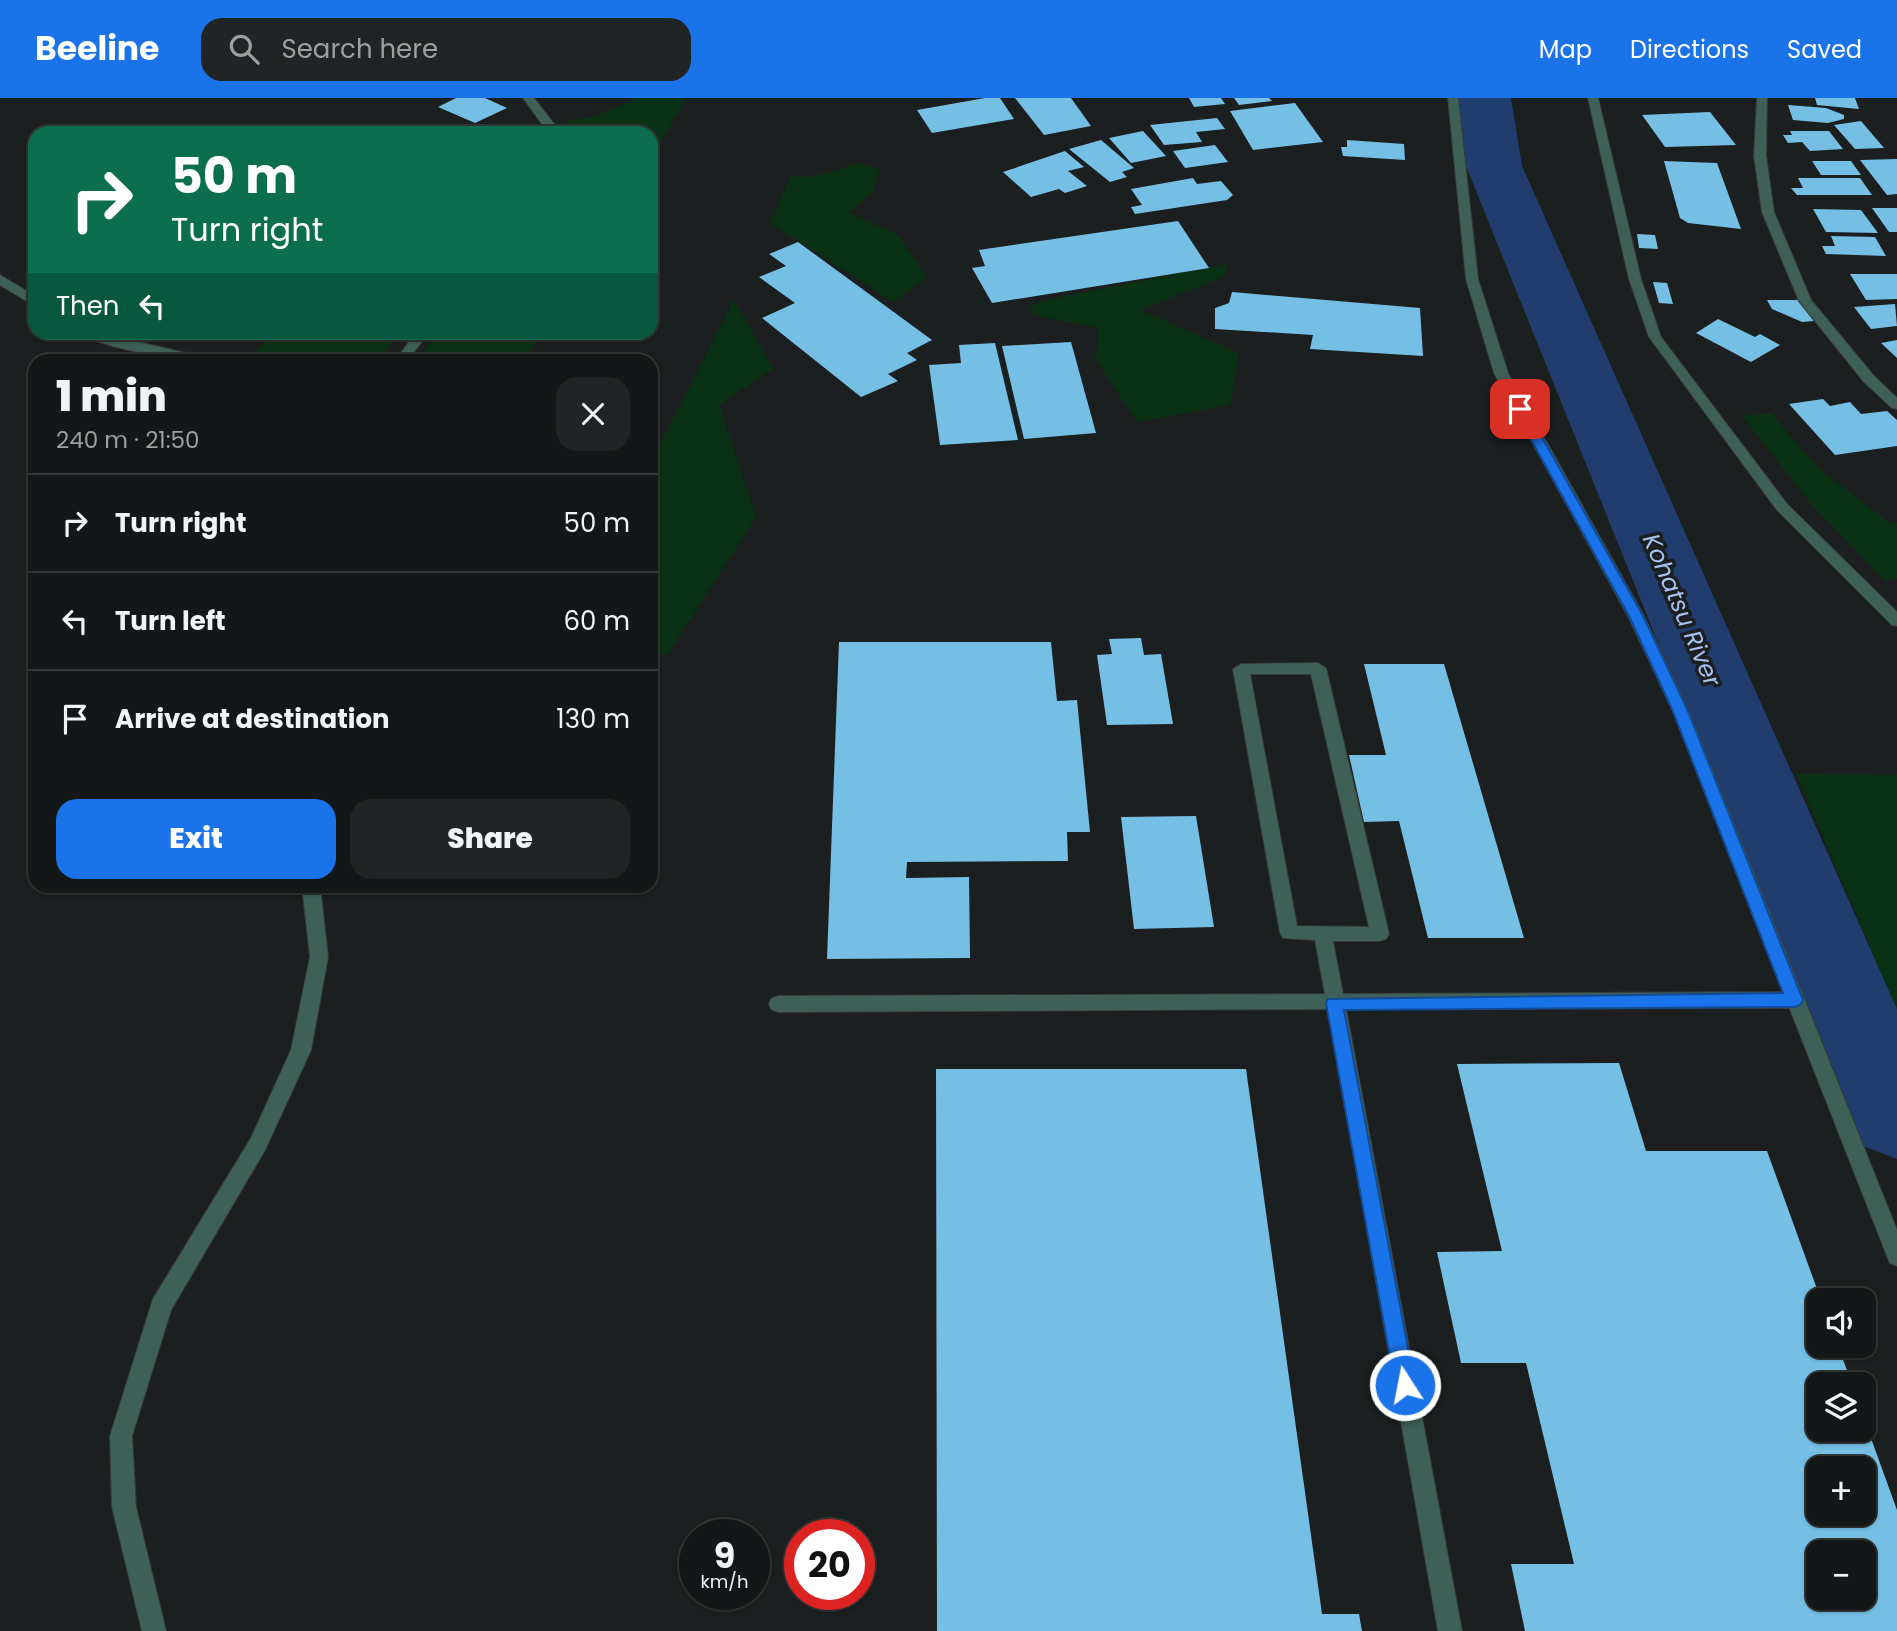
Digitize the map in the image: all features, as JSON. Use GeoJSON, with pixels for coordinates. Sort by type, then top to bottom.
{"type":"FeatureCollection","features":[{"type":"Feature","properties":{"kind":"street"},"geometry":{"type":"LineString","coordinates":[[528,98],[547,126]]}},
{"type":"Feature","properties":{"kind":"street"},"geometry":{"type":"LineString","coordinates":[[1453,98],[1472,279],[1484,324],[1502,373],[1636,616],[1669,686],[1897,1256]]}},
{"type":"Feature","properties":{"kind":"street"},"geometry":{"type":"LineString","coordinates":[[1593,98],[1635,279],[1655,337],[1783,507],[1897,621]]}},
{"type":"Feature","properties":{"kind":"street"},"geometry":{"type":"LineString","coordinates":[[1762,98],[1760,156],[1768,212],[1805,301],[1869,379],[1897,405]]}},
{"type":"Feature","properties":{"kind":"street"},"geometry":{"type":"LineString","coordinates":[[0,279],[28,297]]}},
{"type":"Feature","properties":{"kind":"street"},"geometry":{"type":"LineString","coordinates":[[106,340],[170,354]]}},
{"type":"Feature","properties":{"kind":"street"},"geometry":{"type":"LineString","coordinates":[[1318,668],[1380,934],[1323,933],[1289,933],[1241,669],[1318,668]]}},
{"type":"Feature","properties":{"kind":"street"},"geometry":{"type":"LineString","coordinates":[[154,1631],[124,1507],[121,1436],[161,1306],[258,1144],[301,1050],[318,957],[313,893]]}},
{"type":"Feature","properties":{"kind":"street"},"geometry":{"type":"LineString","coordinates":[[1323,933],[1450,1631]]}},
{"type":"Feature","properties":{"kind":"street"},"geometry":{"type":"LineString","coordinates":[[778,1004],[1794,1000]]}},
{"type":"Feature","properties":{"kind":"green space"},"geometry":{"type":"Polygon","coordinates":[[[637,98],[687,98],[658,146],[658,126],[566,126],[569,121],[596,116],[637,98]]]}},
{"type":"Feature","properties":{"kind":"green space"},"geometry":{"type":"Polygon","coordinates":[[[859,163],[880,170],[872,193],[849,212],[899,236],[927,277],[893,302],[770,223],[791,176],[812,177],[859,163]]]}},
{"type":"Feature","properties":{"kind":"green space"},"geometry":{"type":"Polygon","coordinates":[[[1225,264],[1225,276],[1140,310],[1239,353],[1230,405],[1137,422],[1096,360],[1098,328],[1033,315],[1030,307],[1045,300],[1225,264]]]}},
{"type":"Feature","properties":{"kind":"green space"},"geometry":{"type":"Polygon","coordinates":[[[734,300],[773,369],[719,405],[756,517],[668,654],[658,654],[658,448],[734,300]]]}},
{"type":"Feature","properties":{"kind":"green space"},"geometry":{"type":"Polygon","coordinates":[[[265,340],[395,340],[384,354],[255,354],[265,340]]]}},
{"type":"Feature","properties":{"kind":"green space"},"geometry":{"type":"Polygon","coordinates":[[[431,340],[537,340],[528,354],[423,354],[431,340]]]}},
{"type":"Feature","properties":{"kind":"green space"},"geometry":{"type":"Polygon","coordinates":[[[1771,413],[1818,468],[1890,523],[1897,522],[1897,579],[1885,581],[1812,505],[1742,416],[1771,413]]]}},
{"type":"Feature","properties":{"kind":"green space"},"geometry":{"type":"Polygon","coordinates":[[[1796,774],[1897,775],[1897,1009],[1796,774]]]}},
{"type":"Feature","properties":{"kind":"building"},"geometry":{"type":"Polygon","coordinates":[[[456,98],[485,98],[507,108],[475,123],[438,107],[456,98]]]}},
{"type":"Feature","properties":{"kind":"building"},"geometry":{"type":"Polygon","coordinates":[[[985,98],[1000,98],[1014,119],[932,133],[917,110],[985,98]]]}},
{"type":"Feature","properties":{"kind":"building"},"geometry":{"type":"Polygon","coordinates":[[[1015,98],[1071,98],[1091,126],[1044,135],[1015,98]]]}},
{"type":"Feature","properties":{"kind":"building"},"geometry":{"type":"Polygon","coordinates":[[[1189,98],[1221,98],[1225,104],[1194,107],[1189,98]]]}},
{"type":"Feature","properties":{"kind":"building"},"geometry":{"type":"Polygon","coordinates":[[[1234,98],[1269,98],[1272,101],[1239,105],[1234,98]]]}},
{"type":"Feature","properties":{"kind":"building"},"geometry":{"type":"Polygon","coordinates":[[[1815,98],[1855,98],[1859,109],[1817,105],[1815,98]]]}},
{"type":"Feature","properties":{"kind":"building"},"geometry":{"type":"Polygon","coordinates":[[[1295,103],[1323,142],[1253,150],[1230,111],[1295,103]]]}},
{"type":"Feature","properties":{"kind":"building"},"geometry":{"type":"Polygon","coordinates":[[[1788,105],[1826,108],[1844,115],[1844,119],[1828,123],[1793,120],[1788,105]]]}},
{"type":"Feature","properties":{"kind":"building"},"geometry":{"type":"Polygon","coordinates":[[[1710,112],[1736,145],[1665,147],[1642,115],[1710,112]]]}},
{"type":"Feature","properties":{"kind":"building"},"geometry":{"type":"Polygon","coordinates":[[[1217,118],[1225,129],[1196,132],[1202,142],[1164,145],[1150,125],[1217,118]]]}},
{"type":"Feature","properties":{"kind":"building"},"geometry":{"type":"Polygon","coordinates":[[[1861,121],[1884,148],[1855,149],[1834,125],[1861,121]]]}},
{"type":"Feature","properties":{"kind":"building"},"geometry":{"type":"Polygon","coordinates":[[[1143,131],[1166,156],[1131,163],[1109,138],[1143,131]]]}},
{"type":"Feature","properties":{"kind":"building"},"geometry":{"type":"Polygon","coordinates":[[[1790,131],[1829,131],[1843,149],[1810,151],[1802,142],[1788,143],[1783,135],[1792,135],[1790,131]]]}},
{"type":"Feature","properties":{"kind":"building"},"geometry":{"type":"Polygon","coordinates":[[[1101,140],[1134,168],[1122,172],[1127,177],[1110,182],[1069,149],[1101,140]]]}},
{"type":"Feature","properties":{"kind":"building"},"geometry":{"type":"Polygon","coordinates":[[[1347,140],[1404,144],[1405,160],[1343,156],[1341,147],[1347,147],[1347,140]]]}},
{"type":"Feature","properties":{"kind":"building"},"geometry":{"type":"Polygon","coordinates":[[[1215,145],[1228,162],[1185,168],[1173,151],[1215,145]]]}},
{"type":"Feature","properties":{"kind":"building"},"geometry":{"type":"Polygon","coordinates":[[[1065,151],[1084,167],[1068,171],[1087,186],[1065,193],[1059,189],[1031,197],[1003,172],[1065,151]]]}},
{"type":"Feature","properties":{"kind":"building"},"geometry":{"type":"Polygon","coordinates":[[[1897,159],[1897,194],[1887,195],[1860,160],[1897,159]]]}},
{"type":"Feature","properties":{"kind":"building"},"geometry":{"type":"Polygon","coordinates":[[[1664,161],[1717,163],[1741,229],[1688,223],[1680,218],[1664,161]]]}},
{"type":"Feature","properties":{"kind":"building"},"geometry":{"type":"Polygon","coordinates":[[[1812,161],[1851,161],[1861,175],[1821,175],[1812,161]]]}},
{"type":"Feature","properties":{"kind":"building"},"geometry":{"type":"Polygon","coordinates":[[[1193,178],[1197,184],[1221,181],[1233,195],[1227,200],[1135,214],[1131,207],[1142,205],[1131,189],[1193,178]]]}},
{"type":"Feature","properties":{"kind":"building"},"geometry":{"type":"Polygon","coordinates":[[[1798,178],[1860,178],[1872,195],[1797,195],[1791,188],[1803,188],[1798,178]]]}},
{"type":"Feature","properties":{"kind":"building"},"geometry":{"type":"Polygon","coordinates":[[[1872,208],[1897,208],[1897,232],[1889,232],[1872,208]]]}},
{"type":"Feature","properties":{"kind":"building"},"geometry":{"type":"Polygon","coordinates":[[[1813,209],[1861,210],[1878,233],[1826,232],[1813,209]]]}},
{"type":"Feature","properties":{"kind":"building"},"geometry":{"type":"Polygon","coordinates":[[[1178,221],[1209,268],[992,303],[972,268],[985,266],[979,250],[1178,221]]]}},
{"type":"Feature","properties":{"kind":"building"},"geometry":{"type":"Polygon","coordinates":[[[1637,234],[1655,235],[1658,249],[1639,248],[1637,234]]]}},
{"type":"Feature","properties":{"kind":"building"},"geometry":{"type":"Polygon","coordinates":[[[1831,236],[1875,237],[1886,256],[1826,254],[1822,246],[1835,246],[1831,236]]]}},
{"type":"Feature","properties":{"kind":"building"},"geometry":{"type":"Polygon","coordinates":[[[798,242],[932,340],[907,353],[917,360],[888,374],[898,381],[861,397],[762,318],[795,303],[759,277],[786,266],[769,254],[798,242]]]}},
{"type":"Feature","properties":{"kind":"building"},"geometry":{"type":"Polygon","coordinates":[[[1850,274],[1897,274],[1897,299],[1866,300],[1850,274]]]}},
{"type":"Feature","properties":{"kind":"building"},"geometry":{"type":"Polygon","coordinates":[[[1653,282],[1667,283],[1673,304],[1659,303],[1653,282]]]}},
{"type":"Feature","properties":{"kind":"building"},"geometry":{"type":"Polygon","coordinates":[[[1232,292],[1420,308],[1423,356],[1310,349],[1313,335],[1215,329],[1215,308],[1229,303],[1232,292]]]}},
{"type":"Feature","properties":{"kind":"building"},"geometry":{"type":"Polygon","coordinates":[[[1767,300],[1799,300],[1814,321],[1802,322],[1772,309],[1767,300]]]}},
{"type":"Feature","properties":{"kind":"building"},"geometry":{"type":"Polygon","coordinates":[[[1895,304],[1897,326],[1871,329],[1854,307],[1895,304]]]}},
{"type":"Feature","properties":{"kind":"building"},"geometry":{"type":"Polygon","coordinates":[[[1718,319],[1755,337],[1760,334],[1780,345],[1751,362],[1696,333],[1718,319]]]}},
{"type":"Feature","properties":{"kind":"building"},"geometry":{"type":"Polygon","coordinates":[[[1897,340],[1897,358],[1881,343],[1897,340]]]}},
{"type":"Feature","properties":{"kind":"building"},"geometry":{"type":"Polygon","coordinates":[[[1071,342],[1096,433],[1024,439],[1002,346],[1071,342]]]}},
{"type":"Feature","properties":{"kind":"building"},"geometry":{"type":"Polygon","coordinates":[[[995,343],[1018,440],[940,445],[929,365],[961,363],[959,345],[995,343]]]}},
{"type":"Feature","properties":{"kind":"building"},"geometry":{"type":"Polygon","coordinates":[[[1823,399],[1830,406],[1850,402],[1861,414],[1887,411],[1897,420],[1897,446],[1835,455],[1789,404],[1823,399]]]}},
{"type":"Feature","properties":{"kind":"building"},"geometry":{"type":"Polygon","coordinates":[[[1141,638],[1144,655],[1161,654],[1173,724],[1107,725],[1097,655],[1112,654],[1109,639],[1141,638]]]}},
{"type":"Feature","properties":{"kind":"building"},"geometry":{"type":"Polygon","coordinates":[[[839,642],[1051,642],[1057,701],[1077,700],[1090,832],[1067,832],[1068,861],[907,862],[906,878],[969,877],[970,958],[827,959],[839,642]]]}},
{"type":"Feature","properties":{"kind":"building"},"geometry":{"type":"Polygon","coordinates":[[[1364,664],[1444,664],[1524,938],[1428,938],[1399,821],[1364,822],[1349,755],[1386,755],[1364,664]]]}},
{"type":"Feature","properties":{"kind":"building"},"geometry":{"type":"Polygon","coordinates":[[[1196,816],[1214,927],[1134,929],[1121,817],[1196,816]]]}},
{"type":"Feature","properties":{"kind":"building"},"geometry":{"type":"Polygon","coordinates":[[[1619,1063],[1646,1151],[1767,1151],[1817,1288],[1806,1288],[1806,1358],[1842,1358],[1848,1372],[1806,1372],[1806,1442],[1872,1442],[1897,1510],[1897,1631],[1525,1631],[1511,1564],[1574,1564],[1526,1363],[1461,1363],[1437,1252],[1502,1251],[1457,1064],[1619,1063]]]}},
{"type":"Feature","properties":{"kind":"building"},"geometry":{"type":"Polygon","coordinates":[[[936,1069],[1246,1069],[1322,1614],[1359,1614],[1362,1631],[937,1631],[936,1069]]]}},
{"type":"Feature","properties":{"kind":"waterway","name":"Kohatsu River"},"geometry":{"type":"LineString","coordinates":[[1484,98],[1494,166],[1897,1117]]}},
{"type":"Feature","properties":{"kind":"route"},"geometry":{"type":"LineString","coordinates":[[1405,1385],[1334,1003],[1794,1000],[1680,709],[1636,616],[1520,409]]}}]}
